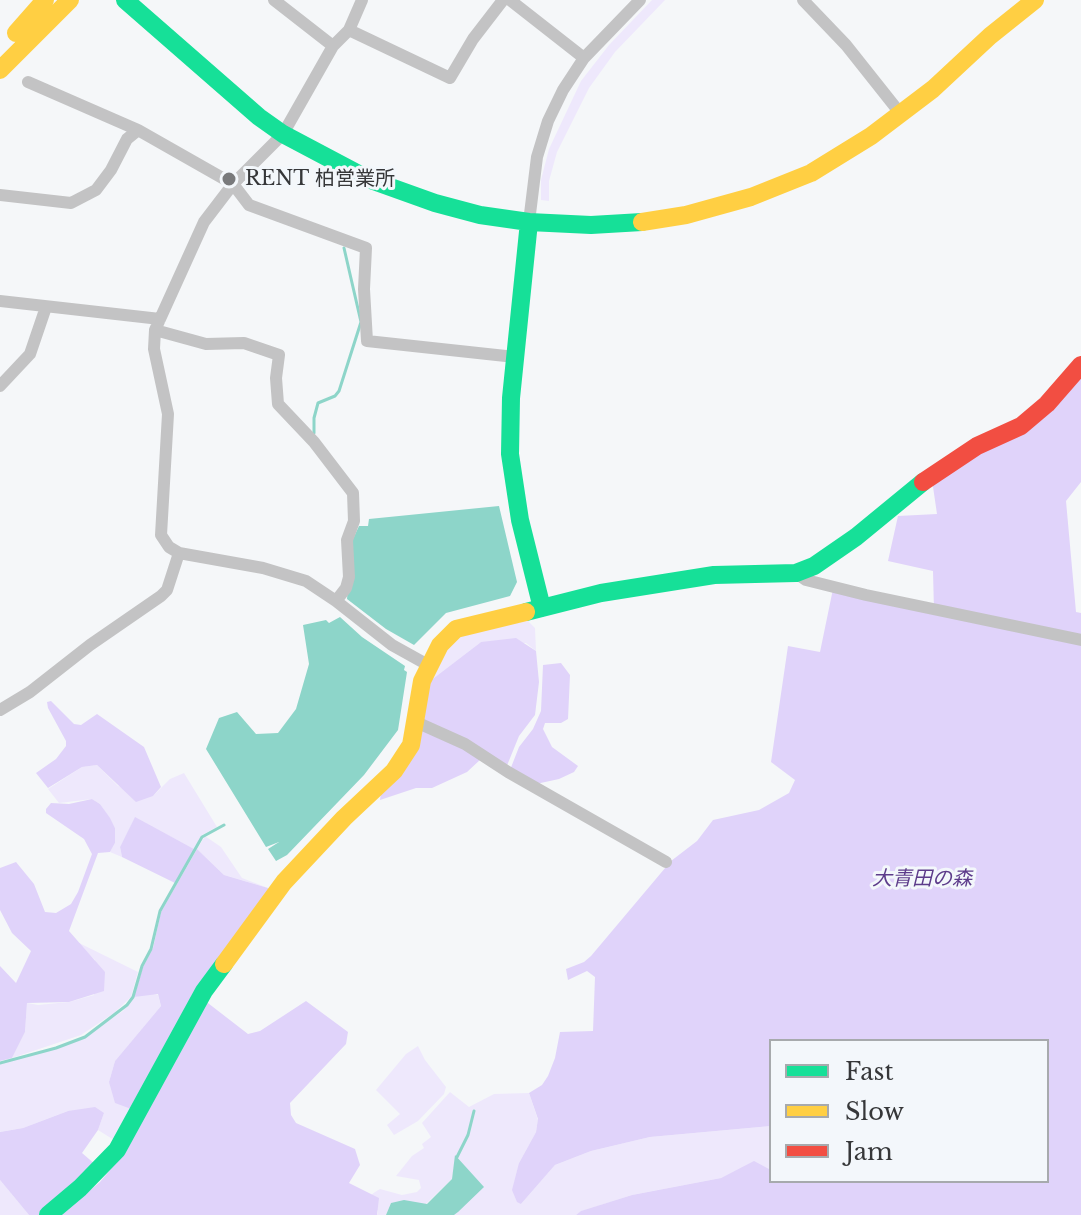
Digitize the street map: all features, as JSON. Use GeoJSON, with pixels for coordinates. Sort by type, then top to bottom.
{"type":"FeatureCollection","features":[{"type":"Feature","properties":{"kind":"main road"},"geometry":{"type":"LineString","coordinates":[[0,49],[45,0]]}},
{"type":"Feature","properties":{"kind":"main road"},"geometry":{"type":"LineString","coordinates":[[0,70],[70,0]]}},
{"type":"Feature","properties":{"kind":"main road"},"geometry":{"type":"LineString","coordinates":[[125,0],[229,92],[283,134],[327,159],[393,189],[457,210],[503,220],[610,225],[646,222],[718,207],[811,173],[933,89],[990,36],[1035,0]]}},
{"type":"Feature","properties":{"kind":"main road"},"geometry":{"type":"LineString","coordinates":[[529,222],[511,398],[510,454],[520,520],[542,608]]}},
{"type":"Feature","properties":{"kind":"main road"},"geometry":{"type":"LineString","coordinates":[[48,1215],[117,1150],[217,970],[298,865],[394,771],[411,745],[422,681],[428,665],[440,645],[456,629],[601,593],[714,575],[796,573],[826,559],[957,458],[1021,426],[1047,404],[1081,365]]}},
{"type":"Feature","properties":{"kind":"street"},"geometry":{"type":"LineString","coordinates":[[274,0],[333,46]]}},
{"type":"Feature","properties":{"kind":"street"},"geometry":{"type":"LineString","coordinates":[[362,0],[349,30],[333,46],[283,134],[233,184],[204,222],[157,325],[154,349],[168,414],[161,535],[169,547],[179,553],[263,568],[315,585],[392,645],[428,665]]}},
{"type":"Feature","properties":{"kind":"street"},"geometry":{"type":"LineString","coordinates":[[349,30],[450,78],[473,39],[503,0]]}},
{"type":"Feature","properties":{"kind":"street"},"geometry":{"type":"LineString","coordinates":[[510,0],[584,58]]}},
{"type":"Feature","properties":{"kind":"street"},"geometry":{"type":"LineString","coordinates":[[529,222],[537,157],[548,121],[563,90],[584,58],[640,0]]}},
{"type":"Feature","properties":{"kind":"street"},"geometry":{"type":"LineString","coordinates":[[803,0],[856,57],[900,113]]}},
{"type":"Feature","properties":{"kind":"street"},"geometry":{"type":"LineString","coordinates":[[28,82],[138,130],[233,184],[249,205],[366,248],[364,289],[367,341],[515,357]]}},
{"type":"Feature","properties":{"kind":"street"},"geometry":{"type":"LineString","coordinates":[[0,204],[0,195],[71,203],[96,190],[111,170],[127,139],[138,130]]}},
{"type":"Feature","properties":{"kind":"street"},"geometry":{"type":"LineString","coordinates":[[0,301],[157,325],[206,344],[244,343],[279,355],[276,378],[278,404],[314,442],[353,493],[354,521],[347,540],[349,577],[346,588],[336,601]]}},
{"type":"Feature","properties":{"kind":"street"},"geometry":{"type":"LineString","coordinates":[[0,386],[30,354],[46,307]]}},
{"type":"Feature","properties":{"kind":"street"},"geometry":{"type":"LineString","coordinates":[[0,710],[30,692],[90,645],[161,596],[167,590],[179,553]]}},
{"type":"Feature","properties":{"kind":"street"},"geometry":{"type":"LineString","coordinates":[[796,573],[806,580],[866,595],[1081,640]]}},
{"type":"Feature","properties":{"kind":"street"},"geometry":{"type":"LineString","coordinates":[[416,722],[465,744],[666,862]]}},
{"type":"Feature","properties":{"kind":"shaded area"},"geometry":{"type":"Polygon","coordinates":[[[652,0],[665,0],[615,52],[589,88],[557,152],[549,181],[549,201],[541,200],[541,180],[549,149],[581,81],[609,45],[652,0]]]}},
{"type":"Feature","properties":{"kind":"shaded area"},"geometry":{"type":"Polygon","coordinates":[[[499,506],[517,582],[510,596],[446,613],[414,645],[386,629],[347,599],[352,541],[359,526],[368,526],[369,519],[499,506]]]}},
{"type":"Feature","properties":{"kind":"shaded area"},"geometry":{"type":"Polygon","coordinates":[[[340,617],[362,637],[405,666],[407,672],[398,730],[364,775],[287,855],[276,861],[268,849],[279,842],[266,847],[206,749],[219,718],[237,712],[256,734],[278,733],[296,709],[309,664],[303,625],[326,620],[329,623],[340,617]]]}},
{"type":"Feature","properties":{"kind":"shaded area"},"geometry":{"type":"Polygon","coordinates":[[[528,621],[535,628],[536,651],[526,643],[481,642],[430,681],[447,649],[460,636],[528,621]]]}},
{"type":"Feature","properties":{"kind":"shaded area"},"geometry":{"type":"Polygon","coordinates":[[[97,765],[118,786],[153,796],[170,779],[184,773],[217,827],[202,835],[194,849],[135,818],[120,847],[122,857],[110,852],[115,843],[115,828],[100,804],[92,799],[59,803],[48,789],[82,767],[97,765]]]}},
{"type":"Feature","properties":{"kind":"shaded area"},"geometry":{"type":"Polygon","coordinates":[[[205,836],[221,847],[242,878],[268,888],[224,875],[197,849],[205,836]]]}},
{"type":"Feature","properties":{"kind":"shaded area"},"geometry":{"type":"Polygon","coordinates":[[[75,941],[138,972],[131,997],[114,1013],[81,1035],[12,1058],[25,1032],[27,1003],[69,1002],[94,995],[95,960],[75,941]]]}},
{"type":"Feature","properties":{"kind":"shaded area"},"geometry":{"type":"Polygon","coordinates":[[[150,993],[158,995],[161,1006],[115,1061],[109,1082],[134,1110],[114,1140],[98,1130],[104,1113],[68,1111],[23,1128],[0,1132],[0,1064],[57,1048],[84,1036],[123,1011],[134,997],[150,993]]]}},
{"type":"Feature","properties":{"kind":"shaded area"},"geometry":{"type":"Polygon","coordinates":[[[418,1046],[446,1087],[444,1094],[418,1121],[394,1135],[387,1125],[400,1114],[376,1090],[406,1054],[418,1046]]]}},
{"type":"Feature","properties":{"kind":"shaded area"},"geometry":{"type":"Polygon","coordinates":[[[450,1092],[469,1107],[494,1094],[529,1093],[538,1120],[536,1132],[519,1163],[521,1204],[555,1165],[591,1151],[650,1137],[769,1126],[769,1169],[754,1162],[721,1178],[632,1195],[576,1215],[454,1215],[458,1212],[456,1156],[452,1179],[426,1204],[391,1203],[386,1215],[377,1215],[371,1195],[375,1192],[380,1189],[402,1195],[421,1188],[419,1180],[396,1176],[431,1137],[422,1123],[450,1092]]]}},
{"type":"Feature","properties":{"kind":"shaded area"},"geometry":{"type":"Polygon","coordinates":[[[455,1155],[484,1187],[458,1212],[454,1215],[386,1215],[391,1203],[404,1200],[427,1204],[452,1179],[455,1155]]]}},
{"type":"Feature","properties":{"kind":"shaded area"},"geometry":{"type":"Polygon","coordinates":[[[0,1180],[29,1215],[0,1215],[0,1180]]]}},
{"type":"Feature","properties":{"kind":"green space","name":"大青田の森"},"geometry":{"type":"Polygon","coordinates":[[[1081,372],[1081,482],[1066,501],[1076,612],[1081,613],[1081,1215],[576,1215],[632,1195],[721,1178],[754,1161],[769,1169],[769,1183],[1049,1183],[1049,1039],[769,1039],[769,1126],[650,1137],[591,1151],[555,1165],[521,1204],[517,1202],[512,1190],[519,1163],[536,1132],[538,1119],[529,1093],[542,1085],[548,1076],[560,1032],[593,1031],[595,977],[587,971],[568,980],[566,969],[591,956],[671,861],[697,841],[713,820],[759,810],[789,793],[795,780],[771,762],[788,646],[820,652],[833,589],[934,611],[933,571],[888,561],[898,516],[937,514],[932,480],[1081,372]]]}},
{"type":"Feature","properties":{"kind":"green space"},"geometry":{"type":"Polygon","coordinates":[[[516,638],[536,651],[539,682],[535,715],[519,736],[506,768],[423,720],[430,681],[481,642],[516,638]]]}},
{"type":"Feature","properties":{"kind":"green space"},"geometry":{"type":"Polygon","coordinates":[[[561,663],[570,675],[568,719],[561,723],[545,723],[543,729],[552,747],[578,766],[574,772],[559,779],[536,784],[510,770],[519,747],[533,729],[541,711],[543,665],[561,663]]]}},
{"type":"Feature","properties":{"kind":"green space"},"geometry":{"type":"Polygon","coordinates":[[[51,701],[74,724],[81,725],[97,714],[144,747],[161,787],[153,796],[136,802],[97,765],[82,767],[48,788],[36,773],[56,759],[66,746],[48,708],[47,702],[51,701]]]}},
{"type":"Feature","properties":{"kind":"green space"},"geometry":{"type":"Polygon","coordinates":[[[425,728],[481,759],[467,772],[432,788],[416,788],[380,800],[381,793],[418,734],[425,728]]]}},
{"type":"Feature","properties":{"kind":"green space"},"geometry":{"type":"Polygon","coordinates":[[[92,799],[110,818],[115,828],[115,843],[110,852],[98,853],[69,931],[105,972],[104,991],[69,1002],[27,1003],[25,1032],[12,1058],[0,1061],[0,966],[16,983],[31,951],[12,933],[0,910],[0,868],[16,862],[34,884],[45,912],[56,913],[71,904],[92,854],[84,839],[46,813],[46,809],[51,803],[69,804],[92,799]]]}},
{"type":"Feature","properties":{"kind":"green space"},"geometry":{"type":"Polygon","coordinates":[[[135,817],[194,849],[175,883],[122,857],[120,847],[135,817]]]}},
{"type":"Feature","properties":{"kind":"green space"},"geometry":{"type":"Polygon","coordinates":[[[197,849],[224,875],[268,888],[270,894],[134,1110],[115,1103],[109,1082],[115,1061],[161,1006],[158,994],[134,997],[143,967],[153,948],[161,912],[197,849]]]}},
{"type":"Feature","properties":{"kind":"green space"},"geometry":{"type":"Polygon","coordinates":[[[204,1000],[248,1034],[260,1031],[306,1001],[348,1032],[346,1044],[290,1103],[291,1115],[296,1123],[355,1149],[360,1165],[349,1183],[379,1198],[377,1215],[60,1215],[100,1182],[120,1158],[204,1000]]]}},
{"type":"Feature","properties":{"kind":"green space"},"geometry":{"type":"Polygon","coordinates":[[[95,1107],[104,1113],[98,1130],[82,1153],[96,1165],[40,1215],[29,1215],[0,1180],[0,1132],[23,1128],[68,1111],[95,1107]]]}},
{"type":"Feature","properties":{"kind":"waterway"},"geometry":{"type":"LineString","coordinates":[[314,433],[318,403],[339,391],[361,322],[344,248]]}},
{"type":"Feature","properties":{"kind":"waterway"},"geometry":{"type":"LineString","coordinates":[[0,1063],[85,1037],[127,1005],[151,949],[160,911],[202,837],[224,825]]}},
{"type":"Feature","properties":{"kind":"waterway"},"geometry":{"type":"LineString","coordinates":[[457,1157],[468,1135],[474,1111]]}},
{"type":"Feature","properties":{"kind":"traffic: fast"},"geometry":{"type":"LineString","coordinates":[[125,0],[259,117],[283,134],[368,179],[480,215],[529,222],[591,225],[642,222]]}},
{"type":"Feature","properties":{"kind":"traffic: fast"},"geometry":{"type":"LineString","coordinates":[[529,222],[511,398],[510,454],[520,520],[542,608]]}},
{"type":"Feature","properties":{"kind":"traffic: fast"},"geometry":{"type":"LineString","coordinates":[[526,612],[601,593],[714,575],[796,573],[814,566],[856,537],[923,482]]}},
{"type":"Feature","properties":{"kind":"traffic: fast"},"geometry":{"type":"LineString","coordinates":[[48,1215],[117,1150],[204,991],[224,964]]}},
{"type":"Feature","properties":{"kind":"traffic: slow"},"geometry":{"type":"LineString","coordinates":[[16,33],[45,0]]}},
{"type":"Feature","properties":{"kind":"traffic: slow"},"geometry":{"type":"LineString","coordinates":[[0,70],[70,0]]}},
{"type":"Feature","properties":{"kind":"traffic: slow"},"geometry":{"type":"LineString","coordinates":[[642,222],[686,215],[751,197],[811,173],[871,136],[933,89],[990,36],[1035,0]]}},
{"type":"Feature","properties":{"kind":"traffic: slow"},"geometry":{"type":"LineString","coordinates":[[224,964],[284,882],[344,818],[394,771],[411,745],[422,681],[440,645],[456,629],[526,612]]}},
{"type":"Feature","properties":{"kind":"traffic: jam"},"geometry":{"type":"LineString","coordinates":[[923,482],[977,446],[1021,426],[1047,404],[1081,365]]}},
{"type":"Feature","properties":{"kind":"place","name":"RENT 柏営業所"},"geometry":{"type":"Point","coordinates":[229,179]}}]}
